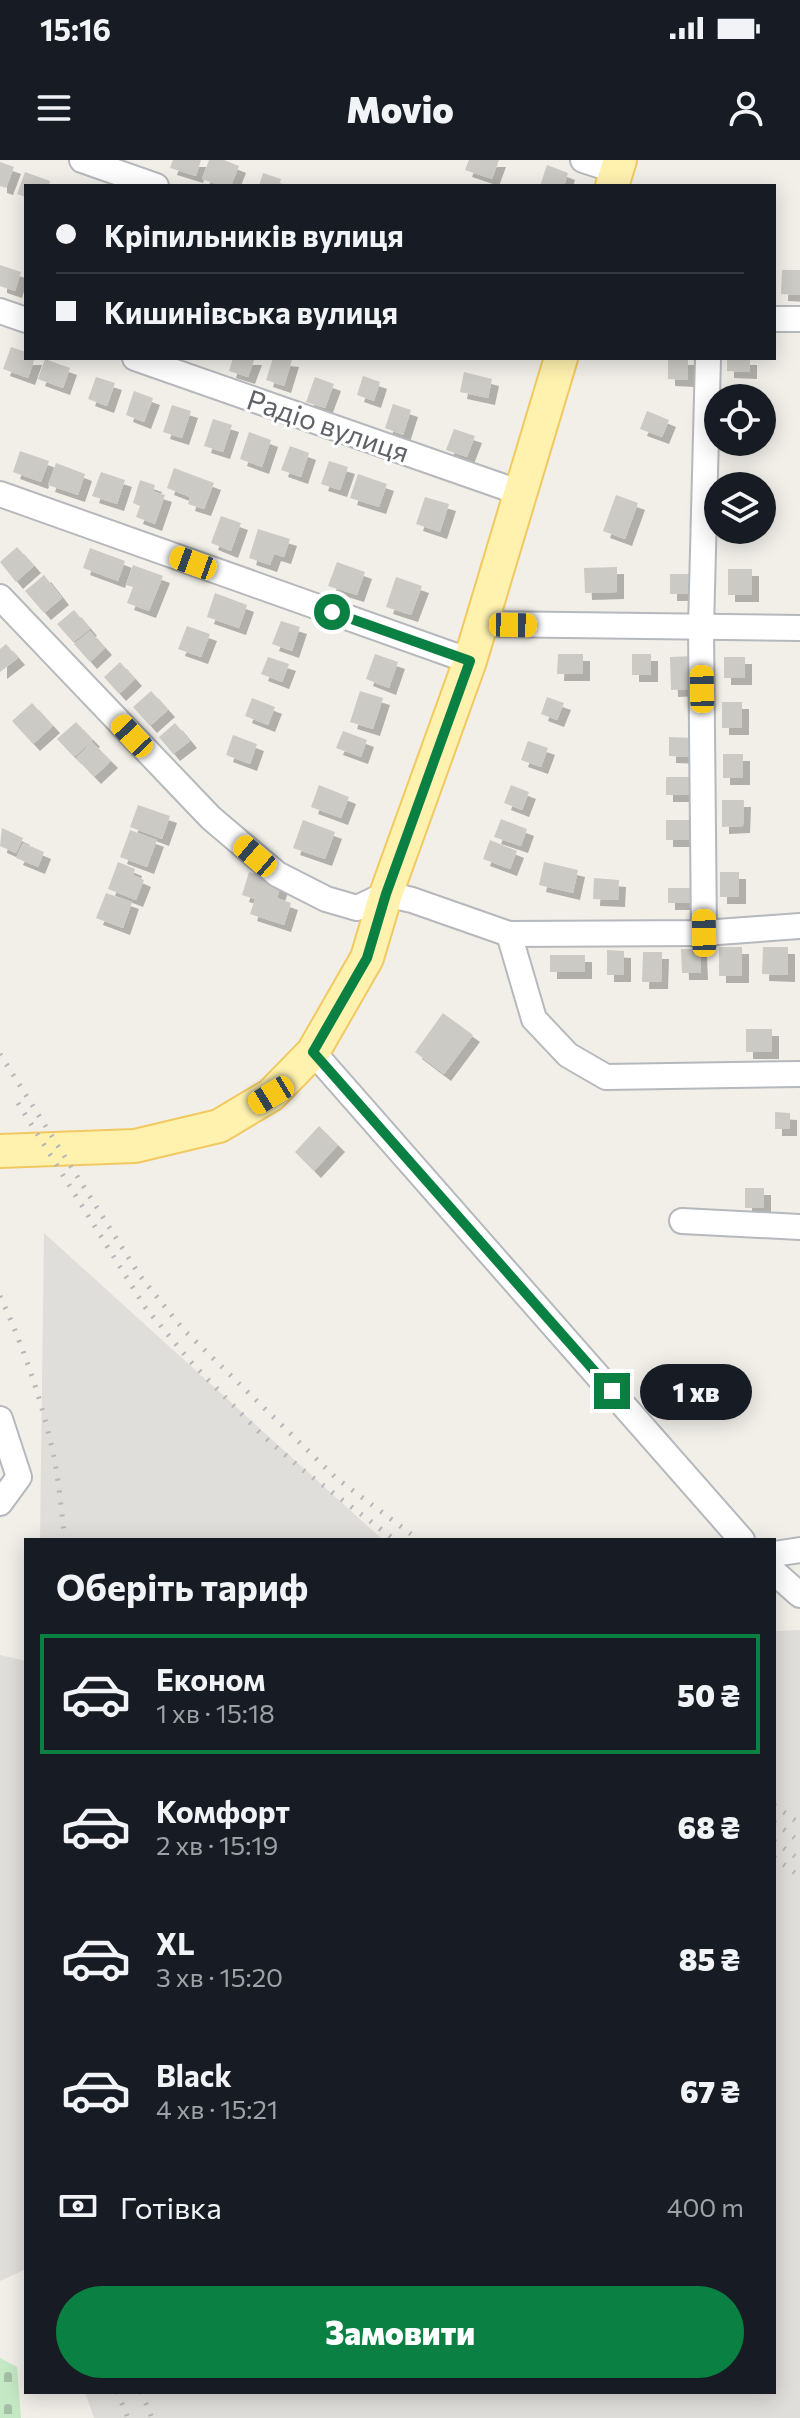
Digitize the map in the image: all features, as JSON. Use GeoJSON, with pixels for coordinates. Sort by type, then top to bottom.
{"type":"FeatureCollection","features":[{"type":"Feature","properties":{"kind":"main road"},"geometry":{"type":"LineString","coordinates":[[0,1151],[135,1146],[219,1126],[271,1095],[313,1052],[367,958],[386,894],[470,661],[560,360]]}},
{"type":"Feature","properties":{"kind":"street"},"geometry":{"type":"LineString","coordinates":[[82,160],[150,184]]}},
{"type":"Feature","properties":{"kind":"street"},"geometry":{"type":"LineString","coordinates":[[583,160],[617,172]]}},
{"type":"Feature","properties":{"kind":"street"},"geometry":{"type":"LineString","coordinates":[[0,311],[24,319]]}},
{"type":"Feature","properties":{"kind":"street"},"geometry":{"type":"LineString","coordinates":[[776,319],[800,319]]}},
{"type":"Feature","properties":{"kind":"street","name":"Радіо вулиця"},"geometry":{"type":"LineString","coordinates":[[141,360],[521,493]]}},
{"type":"Feature","properties":{"kind":"street"},"geometry":{"type":"LineString","coordinates":[[704,933],[701,628],[708,360]]}},
{"type":"Feature","properties":{"kind":"street"},"geometry":{"type":"LineString","coordinates":[[0,494],[470,661]]}},
{"type":"Feature","properties":{"kind":"street"},"geometry":{"type":"LineString","coordinates":[[0,597],[198,806],[277,874],[326,899],[357,908],[386,894],[509,934],[704,933],[800,926]]}},
{"type":"Feature","properties":{"kind":"street"},"geometry":{"type":"LineString","coordinates":[[481,624],[800,628]]}},
{"type":"Feature","properties":{"kind":"street"},"geometry":{"type":"LineString","coordinates":[[509,934],[534,1019],[568,1055],[606,1077],[800,1074]]}},
{"type":"Feature","properties":{"kind":"street"},"geometry":{"type":"LineString","coordinates":[[313,1052],[740,1538]]}},
{"type":"Feature","properties":{"kind":"street"},"geometry":{"type":"LineString","coordinates":[[682,1221],[800,1227]]}},
{"type":"Feature","properties":{"kind":"street"},"geometry":{"type":"LineString","coordinates":[[0,1419],[19,1477],[0,1503]]}},
{"type":"Feature","properties":{"kind":"street"},"geometry":{"type":"LineString","coordinates":[[776,1554],[800,1550]]}},
{"type":"Feature","properties":{"kind":"street"},"geometry":{"type":"LineString","coordinates":[[776,1574],[800,1595]]}},
{"type":"Feature","properties":{"kind":"shaded area"},"geometry":{"type":"Polygon","coordinates":[[[44,1233],[381,1538],[40,1538],[44,1233]]]}},
{"type":"Feature","properties":{"kind":"shaded area"},"geometry":{"type":"Polygon","coordinates":[[[800,1630],[800,2418],[94,2418],[86,2394],[776,2394],[776,1631],[800,1630]]]}},
{"type":"Feature","properties":{"kind":"shaded area"},"geometry":{"type":"Polygon","coordinates":[[[0,1655],[24,1661],[24,2270],[0,2281],[0,1655]]]}},
{"type":"Feature","properties":{"kind":"green space"},"geometry":{"type":"Polygon","coordinates":[[[0,2358],[17,2367],[21,2418],[0,2418],[0,2358]]]}},
{"type":"Feature","properties":{"kind":"building"},"geometry":{"type":"Polygon","coordinates":[[[173,160],[201,160],[196,176],[170,168],[173,160]]]}},
{"type":"Feature","properties":{"kind":"building"},"geometry":{"type":"Polygon","coordinates":[[[209,160],[224,160],[239,166],[232,184],[216,184],[202,179],[209,160]]]}},
{"type":"Feature","properties":{"kind":"building"},"geometry":{"type":"Polygon","coordinates":[[[469,160],[499,160],[492,179],[465,170],[469,160]]]}},
{"type":"Feature","properties":{"kind":"building"},"geometry":{"type":"Polygon","coordinates":[[[0,162],[14,167],[6,188],[0,186],[0,162]]]}},
{"type":"Feature","properties":{"kind":"building"},"geometry":{"type":"Polygon","coordinates":[[[547,165],[568,173],[565,184],[541,184],[547,165]]]}},
{"type":"Feature","properties":{"kind":"building"},"geometry":{"type":"Polygon","coordinates":[[[25,172],[50,181],[49,184],[24,184],[24,196],[17,194],[25,172]]]}},
{"type":"Feature","properties":{"kind":"building"},"geometry":{"type":"Polygon","coordinates":[[[263,173],[281,179],[280,184],[260,184],[263,173]]]}},
{"type":"Feature","properties":{"kind":"building"},"geometry":{"type":"Polygon","coordinates":[[[0,265],[21,272],[15,291],[0,286],[0,265]]]}},
{"type":"Feature","properties":{"kind":"building"},"geometry":{"type":"Polygon","coordinates":[[[782,270],[800,270],[800,295],[781,294],[782,270]]]}},
{"type":"Feature","properties":{"kind":"building"},"geometry":{"type":"Polygon","coordinates":[[[11,347],[24,351],[24,360],[34,360],[28,378],[3,369],[11,347]]]}},
{"type":"Feature","properties":{"kind":"building"},"geometry":{"type":"Polygon","coordinates":[[[45,360],[70,368],[63,388],[38,379],[45,360]]]}},
{"type":"Feature","properties":{"kind":"building"},"geometry":{"type":"Polygon","coordinates":[[[232,360],[254,360],[248,377],[229,371],[232,360]]]}},
{"type":"Feature","properties":{"kind":"building"},"geometry":{"type":"Polygon","coordinates":[[[272,360],[292,360],[284,386],[266,380],[272,360]]]}},
{"type":"Feature","properties":{"kind":"building"},"geometry":{"type":"Polygon","coordinates":[[[668,360],[688,360],[688,380],[668,379],[668,360]]]}},
{"type":"Feature","properties":{"kind":"building"},"geometry":{"type":"Polygon","coordinates":[[[727,360],[750,360],[750,372],[727,371],[727,360]]]}},
{"type":"Feature","properties":{"kind":"building"},"geometry":{"type":"Polygon","coordinates":[[[464,372],[492,379],[488,398],[460,392],[464,372]]]}},
{"type":"Feature","properties":{"kind":"building"},"geometry":{"type":"Polygon","coordinates":[[[363,376],[380,382],[374,401],[357,395],[363,376]]]}},
{"type":"Feature","properties":{"kind":"building"},"geometry":{"type":"Polygon","coordinates":[[[96,377],[115,383],[107,406],[88,399],[96,377]]]}},
{"type":"Feature","properties":{"kind":"building"},"geometry":{"type":"Polygon","coordinates":[[[315,377],[334,384],[325,408],[306,402],[315,377]]]}},
{"type":"Feature","properties":{"kind":"building"},"geometry":{"type":"Polygon","coordinates":[[[134,391],[153,398],[144,422],[126,415],[134,391]]]}},
{"type":"Feature","properties":{"kind":"building"},"geometry":{"type":"Polygon","coordinates":[[[393,404],[411,410],[403,435],[385,428],[393,404]]]}},
{"type":"Feature","properties":{"kind":"building"},"geometry":{"type":"Polygon","coordinates":[[[172,405],[191,411],[182,438],[163,432],[172,405]]]}},
{"type":"Feature","properties":{"kind":"building"},"geometry":{"type":"Polygon","coordinates":[[[647,411],[669,420],[662,437],[640,429],[647,411]]]}},
{"type":"Feature","properties":{"kind":"building"},"geometry":{"type":"Polygon","coordinates":[[[213,419],[232,425],[223,452],[204,446],[213,419]]]}},
{"type":"Feature","properties":{"kind":"building"},"geometry":{"type":"Polygon","coordinates":[[[454,429],[475,436],[467,457],[446,450],[454,429]]]}},
{"type":"Feature","properties":{"kind":"building"},"geometry":{"type":"Polygon","coordinates":[[[249,432],[271,440],[262,467],[240,459],[249,432]]]}},
{"type":"Feature","properties":{"kind":"building"},"geometry":{"type":"Polygon","coordinates":[[[290,446],[309,453],[301,477],[281,470],[290,446]]]}},
{"type":"Feature","properties":{"kind":"building"},"geometry":{"type":"Polygon","coordinates":[[[20,451],[49,461],[41,482],[13,472],[20,451]]]}},
{"type":"Feature","properties":{"kind":"building"},"geometry":{"type":"Polygon","coordinates":[[[329,461],[348,467],[340,490],[321,484],[329,461]]]}},
{"type":"Feature","properties":{"kind":"building"},"geometry":{"type":"Polygon","coordinates":[[[56,463],[85,474],[78,495],[48,485],[56,463]]]}},
{"type":"Feature","properties":{"kind":"building"},"geometry":{"type":"Polygon","coordinates":[[[174,468],[214,483],[204,509],[188,504],[190,497],[167,488],[174,468]]]}},
{"type":"Feature","properties":{"kind":"building"},"geometry":{"type":"Polygon","coordinates":[[[101,472],[125,480],[117,504],[92,496],[101,472]]]}},
{"type":"Feature","properties":{"kind":"building"},"geometry":{"type":"Polygon","coordinates":[[[358,474],[387,484],[379,507],[350,498],[358,474]]]}},
{"type":"Feature","properties":{"kind":"building"},"geometry":{"type":"Polygon","coordinates":[[[140,480],[155,485],[153,491],[165,495],[155,524],[136,517],[140,506],[133,503],[140,480]]]}},
{"type":"Feature","properties":{"kind":"building"},"geometry":{"type":"Polygon","coordinates":[[[616,495],[638,503],[625,539],[603,531],[616,495]]]}},
{"type":"Feature","properties":{"kind":"building"},"geometry":{"type":"Polygon","coordinates":[[[425,497],[449,504],[440,532],[416,524],[425,497]]]}},
{"type":"Feature","properties":{"kind":"building"},"geometry":{"type":"Polygon","coordinates":[[[221,516],[241,523],[231,551],[211,543],[221,516]]]}},
{"type":"Feature","properties":{"kind":"building"},"geometry":{"type":"Polygon","coordinates":[[[258,529],[290,539],[284,557],[274,554],[270,565],[249,558],[258,529]]]}},
{"type":"Feature","properties":{"kind":"building"},"geometry":{"type":"Polygon","coordinates":[[[17,547],[34,566],[16,582],[0,562],[17,547]]]}},
{"type":"Feature","properties":{"kind":"building"},"geometry":{"type":"Polygon","coordinates":[[[90,548],[125,561],[118,581],[83,568],[90,548]]]}},
{"type":"Feature","properties":{"kind":"building"},"geometry":{"type":"Polygon","coordinates":[[[337,562],[365,572],[357,595],[328,586],[337,562]]]}},
{"type":"Feature","properties":{"kind":"building"},"geometry":{"type":"Polygon","coordinates":[[[133,565],[163,576],[149,611],[127,603],[133,587],[126,585],[133,565]]]}},
{"type":"Feature","properties":{"kind":"building"},"geometry":{"type":"Polygon","coordinates":[[[617,567],[617,592],[585,593],[584,568],[617,567]]]}},
{"type":"Feature","properties":{"kind":"building"},"geometry":{"type":"Polygon","coordinates":[[[728,569],[752,569],[752,595],[728,595],[728,569]]]}},
{"type":"Feature","properties":{"kind":"building"},"geometry":{"type":"Polygon","coordinates":[[[670,574],[691,574],[691,594],[670,594],[670,574]]]}},
{"type":"Feature","properties":{"kind":"building"},"geometry":{"type":"Polygon","coordinates":[[[44,575],[62,598],[44,613],[25,591],[44,575]]]}},
{"type":"Feature","properties":{"kind":"building"},"geometry":{"type":"Polygon","coordinates":[[[396,577],[422,586],[411,615],[386,607],[396,577]]]}},
{"type":"Feature","properties":{"kind":"building"},"geometry":{"type":"Polygon","coordinates":[[[215,593],[247,605],[239,628],[207,617],[215,593]]]}},
{"type":"Feature","properties":{"kind":"building"},"geometry":{"type":"Polygon","coordinates":[[[74,610],[90,629],[73,642],[57,624],[74,610]]]}},
{"type":"Feature","properties":{"kind":"building"},"geometry":{"type":"Polygon","coordinates":[[[281,621],[300,627],[292,651],[272,644],[281,621]]]}},
{"type":"Feature","properties":{"kind":"building"},"geometry":{"type":"Polygon","coordinates":[[[187,626],[210,634],[201,657],[178,649],[187,626]]]}},
{"type":"Feature","properties":{"kind":"building"},"geometry":{"type":"Polygon","coordinates":[[[90,631],[105,648],[90,662],[74,644],[90,631]]]}},
{"type":"Feature","properties":{"kind":"building"},"geometry":{"type":"Polygon","coordinates":[[[6,644],[18,658],[0,672],[0,649],[6,644]]]}},
{"type":"Feature","properties":{"kind":"building"},"geometry":{"type":"Polygon","coordinates":[[[375,654],[398,662],[389,688],[366,679],[375,654]]]}},
{"type":"Feature","properties":{"kind":"building"},"geometry":{"type":"Polygon","coordinates":[[[558,654],[583,654],[583,674],[557,674],[558,654]]]}},
{"type":"Feature","properties":{"kind":"building"},"geometry":{"type":"Polygon","coordinates":[[[632,654],[651,654],[651,675],[632,675],[632,654]]]}},
{"type":"Feature","properties":{"kind":"building"},"geometry":{"type":"Polygon","coordinates":[[[694,656],[694,689],[671,690],[670,657],[694,656]]]}},
{"type":"Feature","properties":{"kind":"building"},"geometry":{"type":"Polygon","coordinates":[[[268,657],[289,664],[282,682],[261,674],[268,657]]]}},
{"type":"Feature","properties":{"kind":"building"},"geometry":{"type":"Polygon","coordinates":[[[724,657],[745,657],[745,678],[724,678],[724,657]]]}},
{"type":"Feature","properties":{"kind":"building"},"geometry":{"type":"Polygon","coordinates":[[[120,662],[135,679],[119,694],[104,677],[120,662]]]}},
{"type":"Feature","properties":{"kind":"building"},"geometry":{"type":"Polygon","coordinates":[[[151,691],[168,710],[150,726],[133,707],[151,691]]]}},
{"type":"Feature","properties":{"kind":"building"},"geometry":{"type":"Polygon","coordinates":[[[360,691],[383,698],[373,729],[350,722],[360,691]]]}},
{"type":"Feature","properties":{"kind":"building"},"geometry":{"type":"Polygon","coordinates":[[[547,697],[564,703],[557,720],[541,714],[547,697]]]}},
{"type":"Feature","properties":{"kind":"building"},"geometry":{"type":"Polygon","coordinates":[[[252,698],[275,707],[268,725],[245,716],[252,698]]]}},
{"type":"Feature","properties":{"kind":"building"},"geometry":{"type":"Polygon","coordinates":[[[722,702],[742,702],[742,728],[722,728],[722,702]]]}},
{"type":"Feature","properties":{"kind":"building"},"geometry":{"type":"Polygon","coordinates":[[[32,703],[53,726],[33,744],[12,721],[32,703]]]}},
{"type":"Feature","properties":{"kind":"building"},"geometry":{"type":"Polygon","coordinates":[[[76,722],[93,740],[74,757],[57,739],[76,722]]]}},
{"type":"Feature","properties":{"kind":"building"},"geometry":{"type":"Polygon","coordinates":[[[175,723],[190,741],[173,754],[159,737],[175,723]]]}},
{"type":"Feature","properties":{"kind":"building"},"geometry":{"type":"Polygon","coordinates":[[[343,731],[367,740],[361,757],[336,748],[343,731]]]}},
{"type":"Feature","properties":{"kind":"building"},"geometry":{"type":"Polygon","coordinates":[[[233,735],[257,744],[250,764],[226,755],[233,735]]]}},
{"type":"Feature","properties":{"kind":"building"},"geometry":{"type":"Polygon","coordinates":[[[669,737],[694,738],[694,757],[669,756],[669,737]]]}},
{"type":"Feature","properties":{"kind":"building"},"geometry":{"type":"Polygon","coordinates":[[[528,741],[548,748],[541,767],[521,760],[528,741]]]}},
{"type":"Feature","properties":{"kind":"building"},"geometry":{"type":"Polygon","coordinates":[[[92,742],[111,761],[94,777],[76,758],[92,742]]]}},
{"type":"Feature","properties":{"kind":"building"},"geometry":{"type":"Polygon","coordinates":[[[723,754],[743,754],[743,778],[723,778],[723,754]]]}},
{"type":"Feature","properties":{"kind":"building"},"geometry":{"type":"Polygon","coordinates":[[[666,777],[694,777],[694,795],[666,795],[666,777]]]}},
{"type":"Feature","properties":{"kind":"building"},"geometry":{"type":"Polygon","coordinates":[[[319,785],[349,797],[341,818],[311,807],[319,785]]]}},
{"type":"Feature","properties":{"kind":"building"},"geometry":{"type":"Polygon","coordinates":[[[511,785],[529,792],[522,810],[504,803],[511,785]]]}},
{"type":"Feature","properties":{"kind":"building"},"geometry":{"type":"Polygon","coordinates":[[[722,800],[744,800],[743,826],[722,827],[722,800]]]}},
{"type":"Feature","properties":{"kind":"building"},"geometry":{"type":"Polygon","coordinates":[[[138,805],[170,816],[162,839],[130,827],[138,805]]]}},
{"type":"Feature","properties":{"kind":"building"},"geometry":{"type":"Polygon","coordinates":[[[501,819],[527,829],[521,846],[494,837],[501,819]]]}},
{"type":"Feature","properties":{"kind":"building"},"geometry":{"type":"Polygon","coordinates":[[[303,820],[335,832],[325,859],[293,848],[303,820]]]}},
{"type":"Feature","properties":{"kind":"building"},"geometry":{"type":"Polygon","coordinates":[[[666,820],[695,820],[695,840],[666,840],[666,820]]]}},
{"type":"Feature","properties":{"kind":"building"},"geometry":{"type":"Polygon","coordinates":[[[2,828],[23,838],[16,853],[0,846],[2,828]]]}},
{"type":"Feature","properties":{"kind":"building"},"geometry":{"type":"Polygon","coordinates":[[[130,830],[157,840],[147,867],[120,857],[130,830]]]}},
{"type":"Feature","properties":{"kind":"building"},"geometry":{"type":"Polygon","coordinates":[[[490,840],[517,851],[510,869],[483,859],[490,840]]]}},
{"type":"Feature","properties":{"kind":"building"},"geometry":{"type":"Polygon","coordinates":[[[23,843],[44,852],[38,867],[16,858],[23,843]]]}},
{"type":"Feature","properties":{"kind":"building"},"geometry":{"type":"Polygon","coordinates":[[[118,862],[135,869],[133,875],[144,880],[136,900],[108,889],[118,862]]]}},
{"type":"Feature","properties":{"kind":"building"},"geometry":{"type":"Polygon","coordinates":[[[544,862],[578,870],[573,893],[539,885],[544,862]]]}},
{"type":"Feature","properties":{"kind":"building"},"geometry":{"type":"Polygon","coordinates":[[[249,872],[282,882],[277,898],[291,903],[284,925],[250,914],[255,899],[242,895],[249,872]]]}},
{"type":"Feature","properties":{"kind":"building"},"geometry":{"type":"Polygon","coordinates":[[[720,872],[739,872],[739,897],[720,897],[720,872]]]}},
{"type":"Feature","properties":{"kind":"building"},"geometry":{"type":"Polygon","coordinates":[[[594,878],[619,880],[618,900],[593,899],[594,878]]]}},
{"type":"Feature","properties":{"kind":"building"},"geometry":{"type":"Polygon","coordinates":[[[668,888],[692,888],[692,903],[668,903],[668,888]]]}},
{"type":"Feature","properties":{"kind":"building"},"geometry":{"type":"Polygon","coordinates":[[[106,893],[132,902],[123,928],[96,918],[106,893]]]}},
{"type":"Feature","properties":{"kind":"building"},"geometry":{"type":"Polygon","coordinates":[[[719,947],[742,947],[742,976],[719,976],[719,947]]]}},
{"type":"Feature","properties":{"kind":"building"},"geometry":{"type":"Polygon","coordinates":[[[763,947],[788,947],[788,975],[762,974],[763,947]]]}},
{"type":"Feature","properties":{"kind":"building"},"geometry":{"type":"Polygon","coordinates":[[[681,949],[700,949],[701,973],[682,973],[681,949]]]}},
{"type":"Feature","properties":{"kind":"building"},"geometry":{"type":"Polygon","coordinates":[[[607,950],[624,951],[624,975],[607,975],[607,950]]]}},
{"type":"Feature","properties":{"kind":"building"},"geometry":{"type":"Polygon","coordinates":[[[643,952],[662,952],[661,982],[642,982],[643,952]]]}},
{"type":"Feature","properties":{"kind":"building"},"geometry":{"type":"Polygon","coordinates":[[[550,955],[585,955],[585,972],[550,972],[550,955]]]}},
{"type":"Feature","properties":{"kind":"building"},"geometry":{"type":"Polygon","coordinates":[[[443,1013],[473,1035],[444,1074],[415,1052],[443,1013]]]}},
{"type":"Feature","properties":{"kind":"building"},"geometry":{"type":"Polygon","coordinates":[[[746,1029],[772,1029],[772,1052],[746,1052],[746,1029]]]}},
{"type":"Feature","properties":{"kind":"building"},"geometry":{"type":"Polygon","coordinates":[[[775,1112],[790,1113],[790,1129],[775,1129],[775,1112]]]}},
{"type":"Feature","properties":{"kind":"building"},"geometry":{"type":"Polygon","coordinates":[[[319,1126],[338,1145],[314,1171],[295,1152],[319,1126]]]}},
{"type":"Feature","properties":{"kind":"building"},"geometry":{"type":"Polygon","coordinates":[[[745,1188],[764,1188],[764,1208],[745,1208],[745,1188]]]}},
{"type":"Feature","properties":{"kind":"railway"},"geometry":{"type":"LineString","coordinates":[[0,1054],[140,1276],[183,1329],[336,1478],[416,1538]]}},
{"type":"Feature","properties":{"kind":"railway"},"geometry":{"type":"LineString","coordinates":[[18,1103],[145,1307],[189,1360],[263,1436],[392,1538]]}},
{"type":"Feature","properties":{"kind":"railway"},"geometry":{"type":"LineString","coordinates":[[0,1296],[30,1371],[47,1428],[65,1538]]}},
{"type":"Feature","properties":{"kind":"railway"},"geometry":{"type":"LineString","coordinates":[[776,1806],[800,1824]]}},
{"type":"Feature","properties":{"kind":"railway"},"geometry":{"type":"LineString","coordinates":[[776,1824],[800,1842]]}},
{"type":"Feature","properties":{"kind":"railway"},"geometry":{"type":"LineString","coordinates":[[776,1842],[800,1860]]}},
{"type":"Feature","properties":{"kind":"railway"},"geometry":{"type":"LineString","coordinates":[[776,1859],[800,1877]]}},
{"type":"Feature","properties":{"kind":"railway"},"geometry":{"type":"LineString","coordinates":[[118,2394],[128,2418]]}},
{"type":"Feature","properties":{"kind":"railway"},"geometry":{"type":"LineString","coordinates":[[142,2394],[152,2418]]}},
{"type":"Feature","properties":{"kind":"route"},"geometry":{"type":"LineString","coordinates":[[332,612],[470,661],[386,894],[367,958],[313,1052],[612,1391]]}}]}
